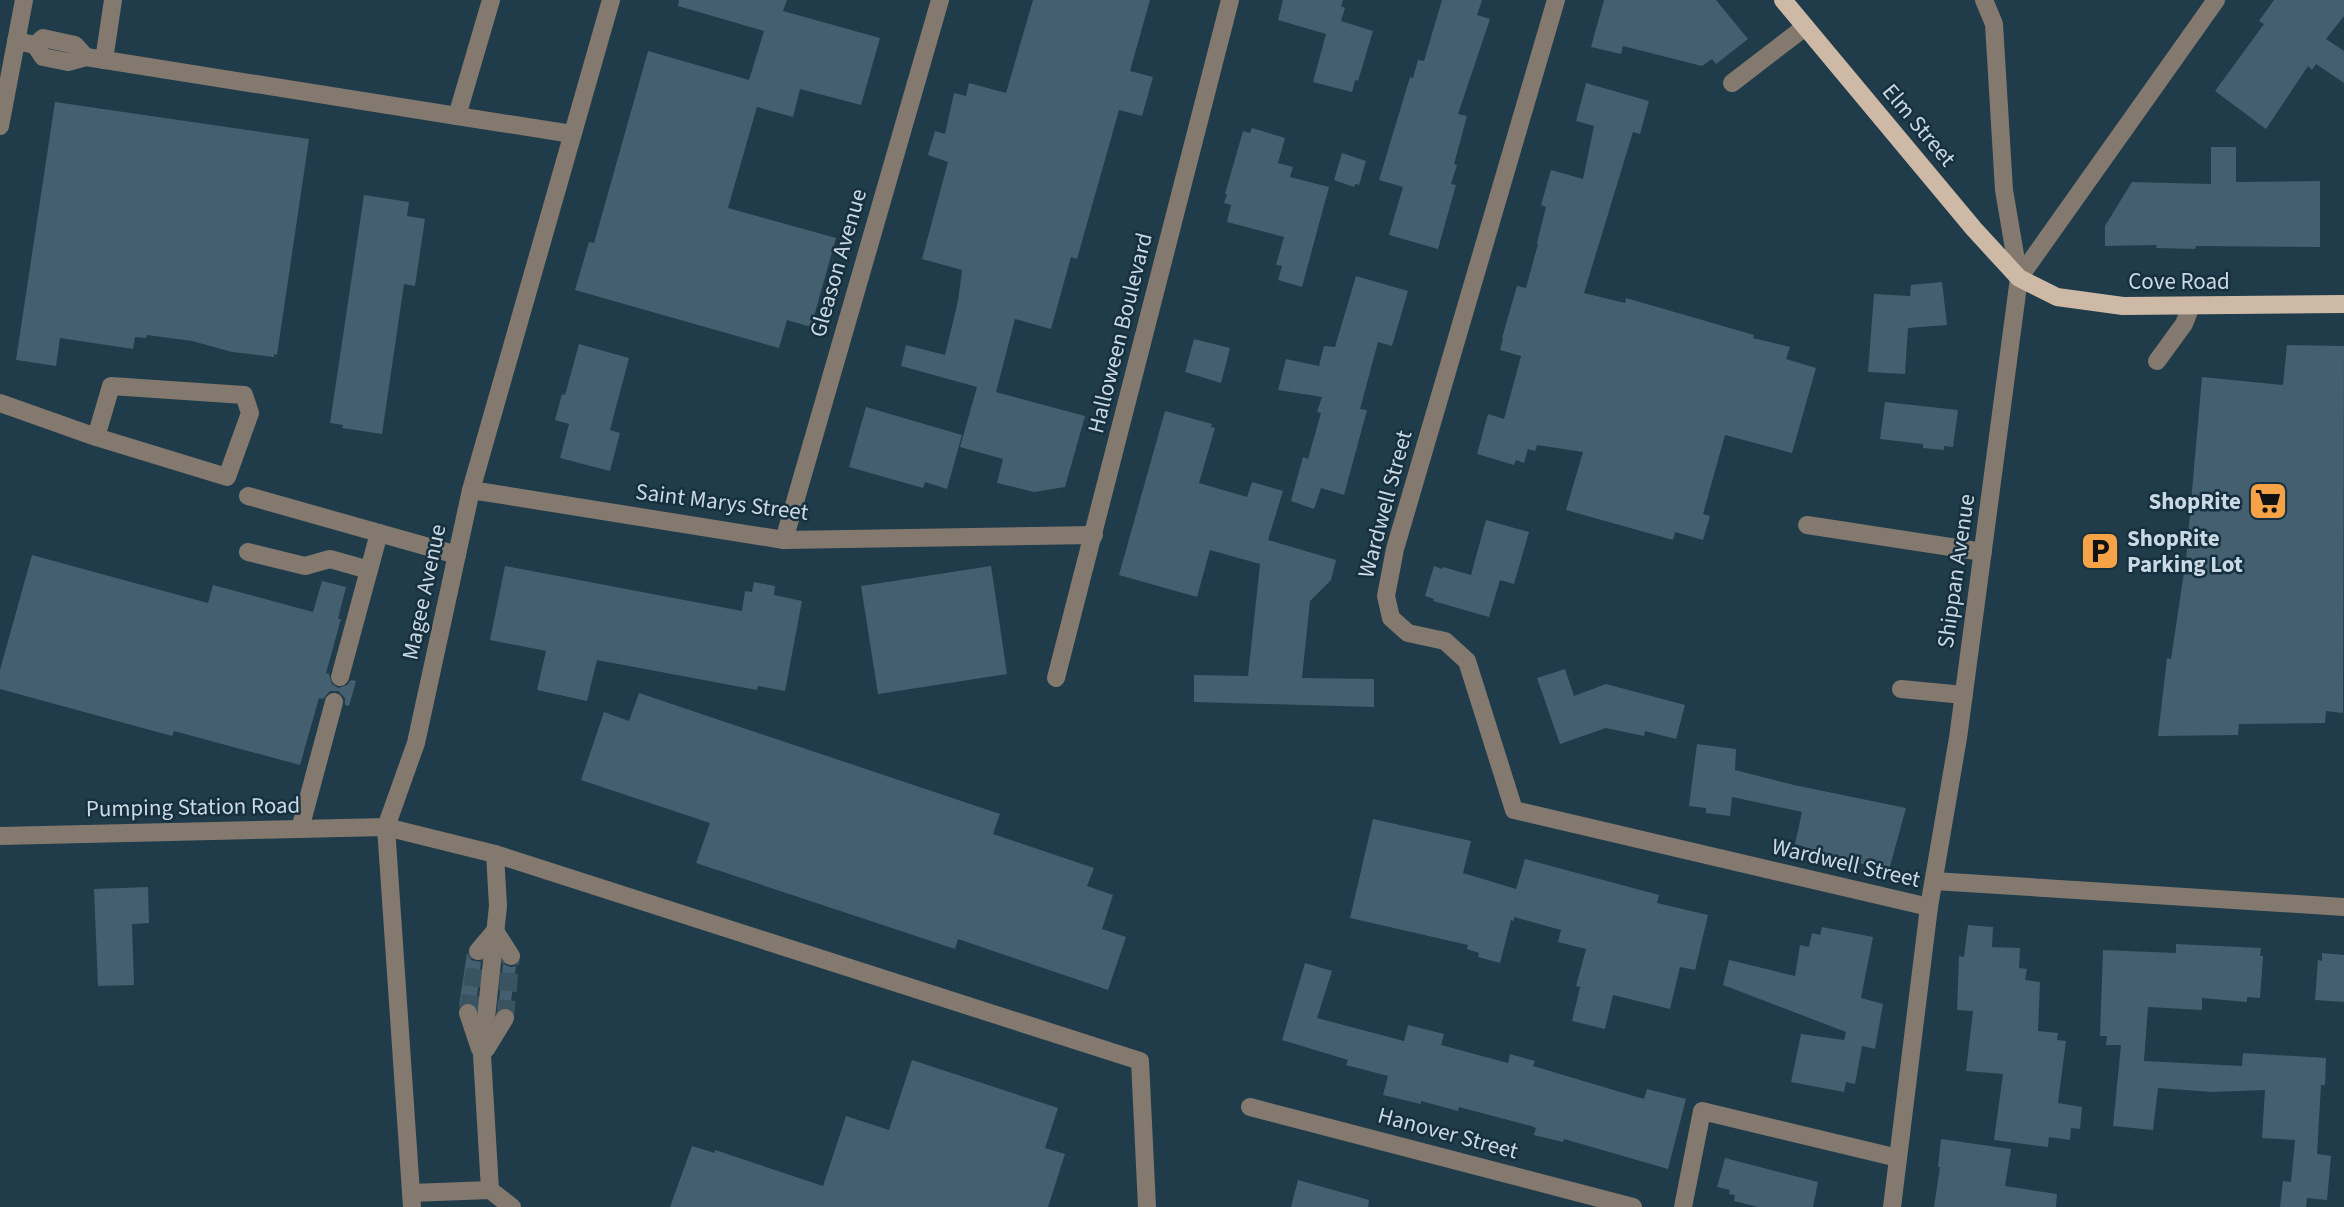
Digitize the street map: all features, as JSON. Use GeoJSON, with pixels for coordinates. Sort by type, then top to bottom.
{"type":"FeatureCollection","features":[{"type":"Feature","properties":{"kind":"main road","name":"Elm Street"},"geometry":{"type":"LineString","coordinates":[[1783,0],[1974,229],[2020,278]]}},
{"type":"Feature","properties":{"kind":"main road","name":"Cove Road"},"geometry":{"type":"LineString","coordinates":[[2020,278],[2057,297],[2123,306],[2344,304]]}},
{"type":"Feature","properties":{"kind":"street"},"geometry":{"type":"LineString","coordinates":[[0,126],[24,0]]}},
{"type":"Feature","properties":{"kind":"street"},"geometry":{"type":"LineString","coordinates":[[104,60],[113,0]]}},
{"type":"Feature","properties":{"kind":"street"},"geometry":{"type":"LineString","coordinates":[[457,116],[491,0]]}},
{"type":"Feature","properties":{"kind":"street","name":"Magee Avenue"},"geometry":{"type":"LineString","coordinates":[[412,1200],[386,827],[416,743],[471,490],[611,0]]}},
{"type":"Feature","properties":{"kind":"street","name":"Gleason Avenue"},"geometry":{"type":"LineString","coordinates":[[784,540],[940,0]]}},
{"type":"Feature","properties":{"kind":"street","name":"Halloween Boulevard"},"geometry":{"type":"LineString","coordinates":[[1056,678],[1230,0]]}},
{"type":"Feature","properties":{"kind":"street","name":"Wardwell Street"},"geometry":{"type":"LineString","coordinates":[[1556,0],[1395,549],[1386,596],[1391,618],[1408,633],[1445,641],[1468,661],[1514,810],[1929,907]]}},
{"type":"Feature","properties":{"kind":"street"},"geometry":{"type":"LineString","coordinates":[[1984,0],[1994,24],[2004,190],[2020,278]]}},
{"type":"Feature","properties":{"kind":"street","name":"Shippan Avenue"},"geometry":{"type":"LineString","coordinates":[[1892,1207],[1929,907],[1964,695],[2020,278],[2216,0]]}},
{"type":"Feature","properties":{"kind":"street"},"geometry":{"type":"LineString","coordinates":[[1732,83],[1805,27]]}},
{"type":"Feature","properties":{"kind":"street"},"geometry":{"type":"LineString","coordinates":[[16,41],[35,45],[43,57],[68,62],[86,57],[572,134]]}},
{"type":"Feature","properties":{"kind":"street"},"geometry":{"type":"LineString","coordinates":[[2158,362],[2184,324],[2191,306]]}},
{"type":"Feature","properties":{"kind":"street"},"geometry":{"type":"LineString","coordinates":[[0,403],[96,437],[227,477],[250,413],[244,396],[111,386],[96,437]]}},
{"type":"Feature","properties":{"kind":"street","name":"Saint Marys Street"},"geometry":{"type":"LineString","coordinates":[[471,490],[784,540],[1094,536]]}},
{"type":"Feature","properties":{"kind":"street"},"geometry":{"type":"LineString","coordinates":[[248,496],[457,555]]}},
{"type":"Feature","properties":{"kind":"street"},"geometry":{"type":"LineString","coordinates":[[1807,525],[1983,552]]}},
{"type":"Feature","properties":{"kind":"street"},"geometry":{"type":"LineString","coordinates":[[340,677],[379,533]]}},
{"type":"Feature","properties":{"kind":"street"},"geometry":{"type":"LineString","coordinates":[[248,552],[305,566],[330,559],[369,570]]}},
{"type":"Feature","properties":{"kind":"street"},"geometry":{"type":"LineString","coordinates":[[1901,688],[1964,695]]}},
{"type":"Feature","properties":{"kind":"street"},"geometry":{"type":"LineString","coordinates":[[300,829],[334,702]]}},
{"type":"Feature","properties":{"kind":"street","name":"Pumping Station Road"},"geometry":{"type":"LineString","coordinates":[[0,836],[386,827],[495,854],[1140,1061],[1147,1207]]}},
{"type":"Feature","properties":{"kind":"street"},"geometry":{"type":"LineString","coordinates":[[495,854],[498,906],[482,1055],[490,1189],[512,1207]]}},
{"type":"Feature","properties":{"kind":"street","name":"Wardwell Street"},"geometry":{"type":"LineString","coordinates":[[1934,881],[2344,907]]}},
{"type":"Feature","properties":{"kind":"street"},"geometry":{"type":"LineString","coordinates":[[478,951],[495,931]]}},
{"type":"Feature","properties":{"kind":"street"},"geometry":{"type":"LineString","coordinates":[[495,931],[510,956]]}},
{"type":"Feature","properties":{"kind":"street"},"geometry":{"type":"LineString","coordinates":[[468,1013],[482,1055]]}},
{"type":"Feature","properties":{"kind":"street"},"geometry":{"type":"LineString","coordinates":[[482,1055],[505,1018]]}},
{"type":"Feature","properties":{"kind":"street","name":"Hanover Street"},"geometry":{"type":"LineString","coordinates":[[1250,1107],[1633,1207]]}},
{"type":"Feature","properties":{"kind":"street"},"geometry":{"type":"LineString","coordinates":[[1683,1207],[1702,1111],[1898,1158]]}},
{"type":"Feature","properties":{"kind":"street"},"geometry":{"type":"LineString","coordinates":[[412,1200],[490,1189]]}},
{"type":"Feature","properties":{"kind":"building"},"geometry":{"type":"Polygon","coordinates":[[[679,0],[787,0],[783,11],[880,38],[861,105],[800,89],[793,117],[757,107],[728,208],[836,238],[811,327],[787,320],[779,348],[575,290],[589,242],[594,243],[648,51],[749,80],[764,31],[678,6],[679,0]]]}},
{"type":"Feature","properties":{"kind":"building"},"geometry":{"type":"Polygon","coordinates":[[[1033,0],[1150,0],[1130,71],[1153,77],[1142,116],[1119,110],[1077,259],[1071,257],[1051,329],[1015,319],[996,392],[1085,416],[1065,487],[1034,492],[997,483],[1003,459],[960,447],[977,387],[901,366],[906,345],[945,355],[958,301],[962,270],[922,259],[948,162],[928,155],[935,131],[945,134],[954,93],[966,96],[969,83],[1006,93],[1033,0]]]}},
{"type":"Feature","properties":{"kind":"building"},"geometry":{"type":"Polygon","coordinates":[[[1283,0],[1343,0],[1341,6],[1345,8],[1341,21],[1373,31],[1352,92],[1313,82],[1326,34],[1278,20],[1283,0]]]}},
{"type":"Feature","properties":{"kind":"building"},"geometry":{"type":"Polygon","coordinates":[[[1442,0],[1482,0],[1477,15],[1490,19],[1458,114],[1467,116],[1454,164],[1457,165],[1451,184],[1456,185],[1438,249],[1389,235],[1403,187],[1379,180],[1410,77],[1413,78],[1418,60],[1424,61],[1442,0]]]}},
{"type":"Feature","properties":{"kind":"building"},"geometry":{"type":"Polygon","coordinates":[[[1604,0],[1716,0],[1748,39],[1716,64],[1712,59],[1702,66],[1623,46],[1621,54],[1591,47],[1604,0]]]}},
{"type":"Feature","properties":{"kind":"building"},"geometry":{"type":"Polygon","coordinates":[[[2274,0],[2344,0],[2344,16],[2326,39],[2344,51],[2344,83],[2316,64],[2312,70],[2308,66],[2266,129],[2215,91],[2264,24],[2259,21],[2274,0]]]}},
{"type":"Feature","properties":{"kind":"building"},"geometry":{"type":"Polygon","coordinates":[[[1586,83],[1649,101],[1640,134],[1633,132],[1584,293],[1625,303],[1626,298],[1754,335],[1753,338],[1790,347],[1786,359],[1816,368],[1792,453],[1725,435],[1703,514],[1710,516],[1703,540],[1675,532],[1673,540],[1566,510],[1583,452],[1537,445],[1535,451],[1528,449],[1524,463],[1516,460],[1514,465],[1477,454],[1488,414],[1504,419],[1521,356],[1500,350],[1517,286],[1526,288],[1546,207],[1541,205],[1551,170],[1583,179],[1594,126],[1576,121],[1586,83]]]}},
{"type":"Feature","properties":{"kind":"building"},"geometry":{"type":"Polygon","coordinates":[[[55,102],[309,139],[277,355],[274,354],[274,357],[232,352],[192,341],[147,335],[146,338],[135,337],[133,349],[60,338],[56,366],[16,360],[55,102]]]}},
{"type":"Feature","properties":{"kind":"building"},"geometry":{"type":"Polygon","coordinates":[[[1252,128],[1285,138],[1278,163],[1293,167],[1290,177],[1329,187],[1302,287],[1278,280],[1282,266],[1276,265],[1284,237],[1227,222],[1231,205],[1224,203],[1225,194],[1243,131],[1250,133],[1252,128]]]}},
{"type":"Feature","properties":{"kind":"building"},"geometry":{"type":"Polygon","coordinates":[[[2211,147],[2236,147],[2236,182],[2320,181],[2320,247],[2196,246],[2195,249],[2156,248],[2157,245],[2105,246],[2105,226],[2132,182],[2211,184],[2211,147]]]}},
{"type":"Feature","properties":{"kind":"building"},"geometry":{"type":"Polygon","coordinates":[[[1342,153],[1366,161],[1359,185],[1355,184],[1354,187],[1334,180],[1342,153]]]}},
{"type":"Feature","properties":{"kind":"building"},"geometry":{"type":"Polygon","coordinates":[[[364,195],[409,202],[407,216],[425,219],[415,286],[404,284],[382,434],[342,428],[343,425],[330,423],[364,195]]]}},
{"type":"Feature","properties":{"kind":"building"},"geometry":{"type":"Polygon","coordinates":[[[1356,276],[1408,291],[1392,346],[1378,342],[1360,409],[1367,410],[1344,495],[1321,488],[1314,509],[1291,501],[1303,457],[1308,459],[1321,413],[1317,412],[1322,397],[1278,390],[1286,359],[1319,366],[1324,346],[1335,347],[1356,276]]]}},
{"type":"Feature","properties":{"kind":"building"},"geometry":{"type":"Polygon","coordinates":[[[1942,282],[1947,325],[1908,328],[1905,374],[1868,372],[1874,294],[1910,296],[1911,285],[1942,282]]]}},
{"type":"Feature","properties":{"kind":"building"},"geometry":{"type":"Polygon","coordinates":[[[1194,339],[1230,348],[1221,383],[1185,372],[1194,339]]]}},
{"type":"Feature","properties":{"kind":"building"},"geometry":{"type":"Polygon","coordinates":[[[579,344],[629,358],[610,430],[620,433],[610,471],[560,458],[569,424],[555,420],[579,344]]]}},
{"type":"Feature","properties":{"kind":"building","name":"ShopRite"},"geometry":{"type":"Polygon","coordinates":[[[2287,345],[2344,346],[2343,713],[2326,711],[2325,723],[2239,724],[2238,735],[2158,736],[2167,658],[2171,659],[2186,559],[2202,377],[2283,385],[2287,345]]]}},
{"type":"Feature","properties":{"kind":"building"},"geometry":{"type":"Polygon","coordinates":[[[1885,402],[1958,410],[1953,447],[1944,446],[1944,450],[1923,448],[1923,444],[1880,439],[1885,402]]]}},
{"type":"Feature","properties":{"kind":"building"},"geometry":{"type":"Polygon","coordinates":[[[866,407],[962,435],[947,489],[925,482],[923,488],[849,467],[866,407]]]}},
{"type":"Feature","properties":{"kind":"building"},"geometry":{"type":"Polygon","coordinates":[[[1165,411],[1212,424],[1211,427],[1215,428],[1199,483],[1247,497],[1252,482],[1283,491],[1268,540],[1336,560],[1331,580],[1310,601],[1302,678],[1374,679],[1374,707],[1194,702],[1194,675],[1248,676],[1260,564],[1210,550],[1197,597],[1119,575],[1165,411]]]}},
{"type":"Feature","properties":{"kind":"building"},"geometry":{"type":"Polygon","coordinates":[[[1486,520],[1529,532],[1514,584],[1500,580],[1489,617],[1433,601],[1434,599],[1425,596],[1434,566],[1471,575],[1486,520]]]}},
{"type":"Feature","properties":{"kind":"building"},"geometry":{"type":"Polygon","coordinates":[[[32,555],[208,603],[213,585],[313,612],[322,581],[346,587],[338,619],[341,619],[326,673],[329,674],[332,684],[338,688],[347,685],[351,680],[356,681],[349,706],[345,705],[345,698],[338,691],[330,691],[323,699],[319,698],[300,765],[174,731],[172,736],[0,689],[0,670],[32,555]]]}},
{"type":"Feature","properties":{"kind":"building"},"geometry":{"type":"Polygon","coordinates":[[[505,566],[742,611],[745,591],[752,592],[754,582],[775,586],[774,595],[802,601],[785,691],[758,686],[757,690],[597,660],[587,701],[537,690],[546,651],[490,640],[505,566]]]}},
{"type":"Feature","properties":{"kind":"building"},"geometry":{"type":"Polygon","coordinates":[[[991,566],[1007,674],[878,694],[861,586],[991,566]]]}},
{"type":"Feature","properties":{"kind":"building"},"geometry":{"type":"Polygon","coordinates":[[[1565,669],[1574,696],[1606,684],[1685,705],[1676,739],[1645,731],[1644,736],[1606,728],[1560,744],[1537,678],[1565,669]]]}},
{"type":"Feature","properties":{"kind":"building"},"geometry":{"type":"Polygon","coordinates":[[[639,693],[1000,814],[993,834],[1094,868],[1087,886],[1113,895],[1102,929],[1126,937],[1108,990],[958,939],[955,949],[696,863],[710,823],[581,780],[604,712],[629,721],[639,693]]]}},
{"type":"Feature","properties":{"kind":"building"},"geometry":{"type":"Polygon","coordinates":[[[1697,744],[1736,749],[1735,770],[1906,808],[1889,870],[1802,850],[1803,846],[1795,844],[1802,812],[1732,797],[1730,816],[1706,813],[1706,808],[1689,806],[1697,744]]]}},
{"type":"Feature","properties":{"kind":"building"},"geometry":{"type":"Polygon","coordinates":[[[1373,819],[1471,841],[1463,873],[1516,889],[1525,859],[1659,895],[1657,903],[1708,915],[1695,970],[1680,967],[1670,1009],[1613,995],[1605,1029],[1572,1021],[1580,987],[1576,986],[1586,949],[1558,942],[1561,930],[1514,917],[1500,963],[1478,957],[1479,953],[1467,949],[1468,945],[1350,918],[1373,819]]]}},
{"type":"Feature","properties":{"kind":"building"},"geometry":{"type":"Polygon","coordinates":[[[148,887],[149,923],[132,924],[134,985],[98,986],[94,889],[148,887]]]}},
{"type":"Feature","properties":{"kind":"building"},"geometry":{"type":"Polygon","coordinates":[[[1968,925],[1993,927],[1992,947],[2020,948],[2019,968],[2027,969],[2025,980],[2040,982],[2038,1031],[2058,1033],[2057,1040],[2066,1041],[2058,1103],[2082,1107],[2080,1129],[2071,1128],[2070,1140],[2049,1137],[2048,1147],[1994,1140],[2003,1074],[1966,1071],[1973,1011],[1957,1010],[1959,956],[1964,957],[1968,925]]]}},
{"type":"Feature","properties":{"kind":"building"},"geometry":{"type":"Polygon","coordinates":[[[1822,927],[1873,937],[1861,998],[1883,1004],[1875,1049],[1862,1046],[1855,1084],[1846,1082],[1844,1092],[1791,1082],[1801,1034],[1844,1040],[1846,1032],[1723,985],[1729,960],[1795,976],[1800,945],[1809,947],[1812,933],[1820,935],[1822,927]]]}},
{"type":"Feature","properties":{"kind":"building"},"geometry":{"type":"Polygon","coordinates":[[[2176,944],[2261,948],[2260,956],[2263,956],[2260,998],[2247,997],[2247,1002],[2202,998],[2202,1010],[2148,1007],[2144,1061],[2242,1066],[2243,1053],[2326,1058],[2325,1085],[2321,1085],[2317,1154],[2331,1156],[2327,1200],[2307,1198],[2306,1207],[2280,1207],[2283,1181],[2291,1182],[2295,1140],[2262,1138],[2265,1090],[2212,1092],[2158,1088],[2153,1130],[2113,1126],[2121,1045],[2106,1045],[2107,1036],[2100,1036],[2103,950],[2176,953],[2176,944]]]}},
{"type":"Feature","properties":{"kind":"building"},"geometry":{"type":"Polygon","coordinates":[[[467,953],[471,960],[481,962],[476,1005],[470,1002],[459,1006],[467,953]]]}},
{"type":"Feature","properties":{"kind":"building"},"geometry":{"type":"Polygon","coordinates":[[[2322,953],[2344,955],[2344,1002],[2315,1000],[2318,960],[2322,961],[2322,953]]]}},
{"type":"Feature","properties":{"kind":"building"},"geometry":{"type":"Polygon","coordinates":[[[1305,963],[1332,971],[1317,1018],[1404,1041],[1408,1025],[1444,1034],[1441,1045],[1508,1063],[1510,1054],[1535,1061],[1533,1066],[1644,1099],[1647,1089],[1686,1099],[1668,1169],[1564,1139],[1563,1142],[1534,1135],[1536,1128],[1531,1126],[1459,1107],[1458,1111],[1383,1095],[1388,1076],[1346,1065],[1348,1060],[1282,1040],[1305,963]]]}},
{"type":"Feature","properties":{"kind":"building"},"geometry":{"type":"Polygon","coordinates":[[[503,964],[516,966],[510,1008],[498,1009],[503,964]]]}},
{"type":"Feature","properties":{"kind":"building"},"geometry":{"type":"Polygon","coordinates":[[[912,1060],[1058,1108],[1045,1148],[1065,1154],[1048,1207],[670,1207],[692,1146],[715,1153],[715,1150],[823,1186],[846,1116],[889,1130],[912,1060]]]}},
{"type":"Feature","properties":{"kind":"building"},"geometry":{"type":"Polygon","coordinates":[[[1941,1139],[2011,1149],[2005,1186],[2057,1194],[2056,1207],[1934,1207],[1941,1139]]]}},
{"type":"Feature","properties":{"kind":"building"},"geometry":{"type":"Polygon","coordinates":[[[1725,1158],[1818,1182],[1813,1207],[1758,1207],[1734,1201],[1735,1195],[1729,1194],[1730,1190],[1717,1187],[1725,1158]]]}},
{"type":"Feature","properties":{"kind":"building"},"geometry":{"type":"Polygon","coordinates":[[[1298,1180],[1369,1200],[1368,1207],[1291,1207],[1298,1180]]]}},
{"type":"Feature","properties":{"kind":"tunnel"},"geometry":{"type":"LineString","coordinates":[[468,1013],[478,951]]}},
{"type":"Feature","properties":{"kind":"tunnel"},"geometry":{"type":"LineString","coordinates":[[505,1018],[511,956]]}},
{"type":"Feature","properties":{"kind":"place","name":"ShopRite"},"geometry":{"type":"Point","coordinates":[2268,501]}},
{"type":"Feature","properties":{"kind":"place","name":"ShopRite Parking Lot"},"geometry":{"type":"Point","coordinates":[2100,551]}}]}
